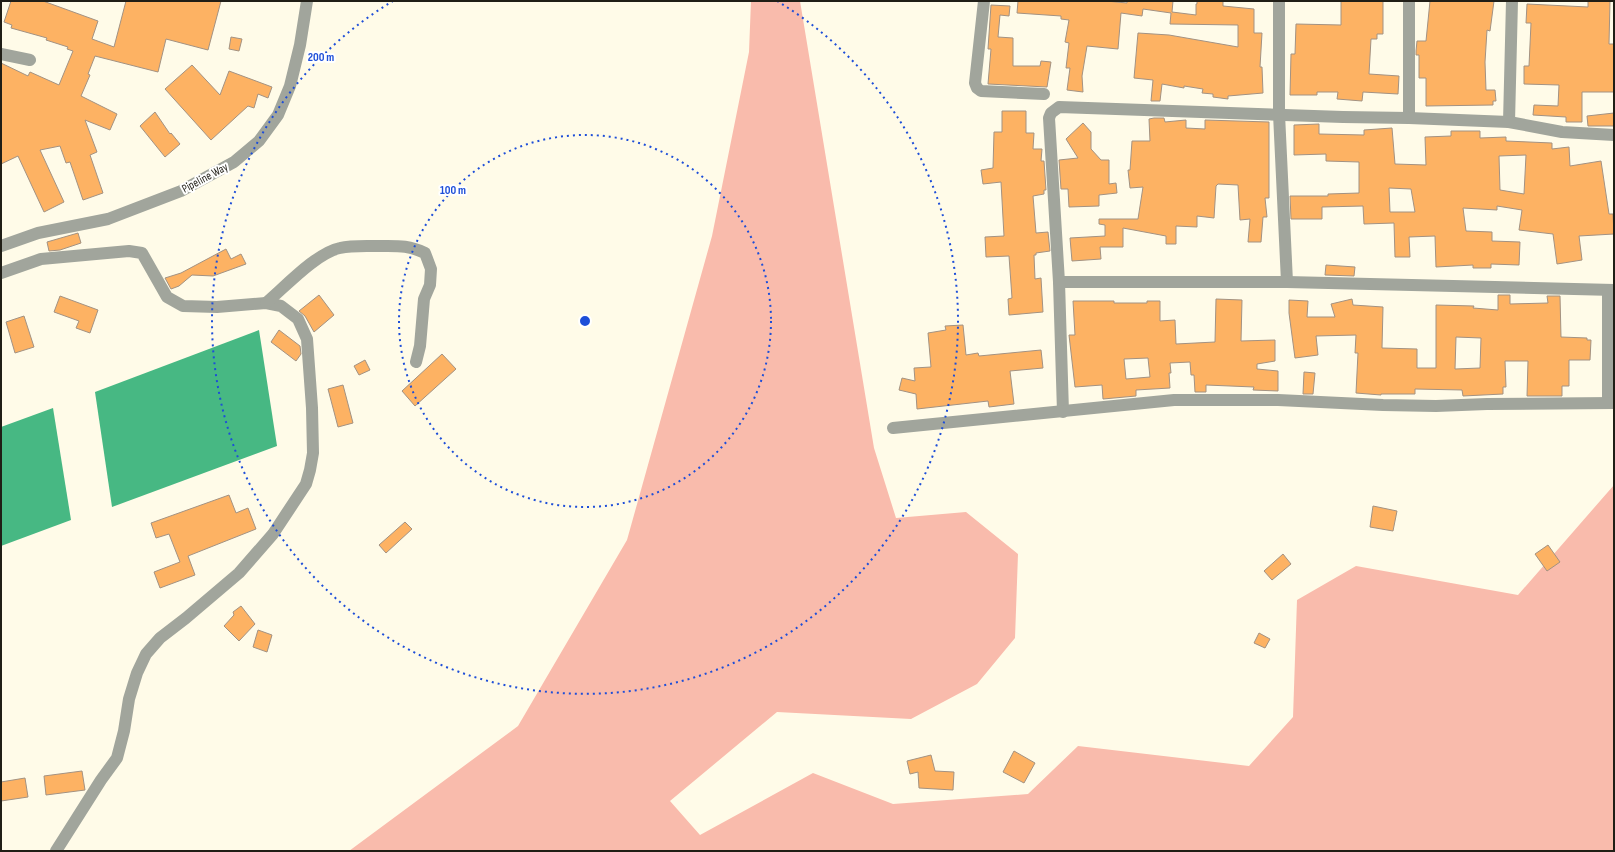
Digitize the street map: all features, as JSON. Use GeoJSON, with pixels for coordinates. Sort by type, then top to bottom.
{"type":"FeatureCollection","features":[{"type":"Feature","properties":{"kind":"street","name":"Pipeline Way"},"geometry":{"type":"LineString","coordinates":[[1,246],[38,233],[108,220],[182,192],[234,162],[260,141],[278,115],[292,79],[300,45],[307,1]]}},
{"type":"Feature","properties":{"kind":"street"},"geometry":{"type":"LineString","coordinates":[[984,1],[975,83],[976,88],[981,91],[1044,94]]}},
{"type":"Feature","properties":{"kind":"street"},"geometry":{"type":"LineString","coordinates":[[1279,1],[1279,114],[1287,282]]}},
{"type":"Feature","properties":{"kind":"street"},"geometry":{"type":"LineString","coordinates":[[1409,1],[1409,118]]}},
{"type":"Feature","properties":{"kind":"street"},"geometry":{"type":"LineString","coordinates":[[1509,122],[1512,1]]}},
{"type":"Feature","properties":{"kind":"street"},"geometry":{"type":"LineString","coordinates":[[1,54],[30,60]]}},
{"type":"Feature","properties":{"kind":"street"},"geometry":{"type":"LineString","coordinates":[[1063,412],[1059,282],[1049,118],[1054,109],[1059,106],[1509,122],[1562,132],[1614,134]]}},
{"type":"Feature","properties":{"kind":"street"},"geometry":{"type":"LineString","coordinates":[[266,303],[314,262],[327,253],[340,248],[362,246],[412,247],[425,253],[431,269],[430,285],[424,299],[420,346],[416,362]]}},
{"type":"Feature","properties":{"kind":"street"},"geometry":{"type":"LineString","coordinates":[[1,272],[41,259],[129,251],[142,253],[167,297],[183,306],[218,307],[266,303],[281,306],[298,319],[307,339],[312,408],[313,453],[306,484],[273,534],[238,573],[186,618],[160,638],[146,654],[137,673],[129,699],[124,731],[117,758],[101,780],[56,851]]}},
{"type":"Feature","properties":{"kind":"street"},"geometry":{"type":"LineString","coordinates":[[893,428],[1174,400],[1278,400],[1436,406],[1611,403],[1611,290],[1287,282],[1059,282]]}},
{"type":"Feature","properties":{"kind":"shaded area"},"geometry":{"type":"Polygon","coordinates":[[[751,1],[800,1],[874,448],[896,518],[966,512],[1018,554],[1015,638],[977,684],[911,719],[777,712],[670,801],[700,835],[813,773],[893,804],[1028,794],[1078,746],[1249,766],[1293,717],[1297,600],[1356,566],[1518,595],[1614,485],[1614,851],[349,851],[518,726],[627,540],[712,236],[749,52],[751,1]]]}},
{"type":"Feature","properties":{"kind":"shaded area"},"geometry":{"type":"Polygon","coordinates":[[[259,330],[277,446],[112,507],[95,392],[259,330]]]}},
{"type":"Feature","properties":{"kind":"shaded area"},"geometry":{"type":"Polygon","coordinates":[[[53,408],[71,520],[1,546],[1,427],[53,408]]]}},
{"type":"Feature","properties":{"kind":"building"},"geometry":{"type":"Polygon","coordinates":[[[11,1],[43,1],[98,21],[92,39],[114,47],[126,1],[221,1],[208,50],[166,39],[158,72],[95,56],[88,74],[90,75],[81,96],[117,114],[110,130],[85,120],[97,152],[90,155],[103,193],[83,200],[70,162],[66,163],[60,146],[40,150],[64,202],[44,212],[18,156],[1,164],[1,63],[28,76],[30,72],[59,85],[73,51],[67,49],[68,47],[46,40],[47,38],[11,28],[12,25],[4,22],[11,1]]]}},
{"type":"Feature","properties":{"kind":"building"},"geometry":{"type":"Polygon","coordinates":[[[1018,1],[1106,1],[1127,3],[1127,1],[1173,1],[1172,12],[1196,15],[1197,1],[1223,1],[1223,6],[1254,9],[1254,33],[1262,33],[1260,67],[1262,67],[1263,93],[1228,96],[1228,99],[1213,97],[1213,94],[1202,93],[1203,89],[1184,86],[1184,88],[1162,84],[1160,101],[1151,101],[1153,80],[1134,78],[1138,33],[1169,35],[1238,47],[1238,25],[1170,24],[1171,13],[1143,9],[1142,16],[1121,13],[1118,49],[1087,46],[1082,76],[1083,92],[1067,90],[1070,68],[1066,68],[1069,43],[1065,42],[1069,20],[1061,19],[1061,16],[1017,13],[1018,1]]]}},
{"type":"Feature","properties":{"kind":"building"},"geometry":{"type":"Polygon","coordinates":[[[1341,1],[1383,1],[1383,34],[1377,34],[1377,39],[1371,39],[1369,74],[1399,76],[1398,94],[1363,92],[1362,101],[1337,99],[1338,92],[1317,92],[1317,95],[1290,95],[1291,54],[1295,54],[1296,24],[1341,25],[1341,1]]]}},
{"type":"Feature","properties":{"kind":"building"},"geometry":{"type":"Polygon","coordinates":[[[1430,1],[1494,1],[1490,31],[1487,30],[1485,62],[1486,90],[1495,90],[1496,101],[1493,101],[1493,105],[1426,106],[1426,78],[1419,78],[1419,55],[1416,55],[1416,51],[1417,41],[1426,41],[1430,1]]]}},
{"type":"Feature","properties":{"kind":"building"},"geometry":{"type":"Polygon","coordinates":[[[1588,1],[1610,1],[1609,44],[1614,44],[1614,92],[1582,92],[1582,122],[1566,122],[1566,117],[1533,115],[1534,105],[1558,106],[1559,85],[1524,84],[1524,66],[1529,66],[1531,23],[1526,23],[1527,4],[1588,7],[1588,1]]]}},
{"type":"Feature","properties":{"kind":"building"},"geometry":{"type":"Polygon","coordinates":[[[991,5],[1010,6],[1009,16],[1000,15],[998,37],[1013,38],[1013,66],[1040,66],[1041,61],[1051,62],[1047,87],[988,84],[991,49],[988,49],[991,5]]]}},
{"type":"Feature","properties":{"kind":"building"},"geometry":{"type":"Polygon","coordinates":[[[231,37],[242,39],[239,51],[229,49],[231,37]]]}},
{"type":"Feature","properties":{"kind":"building"},"geometry":{"type":"Polygon","coordinates":[[[192,65],[220,95],[229,71],[272,87],[268,98],[258,94],[254,108],[248,106],[211,140],[165,89],[192,65]]]}},
{"type":"Feature","properties":{"kind":"building"},"geometry":{"type":"Polygon","coordinates":[[[1002,111],[1026,111],[1026,133],[1034,133],[1033,149],[1042,149],[1041,161],[1044,161],[1046,190],[1044,190],[1044,194],[1033,196],[1036,233],[1048,232],[1050,251],[1036,253],[1036,255],[1034,255],[1035,279],[1041,278],[1043,312],[1009,315],[1008,299],[1012,298],[1009,256],[986,257],[985,237],[1004,236],[1001,182],[983,184],[981,170],[993,168],[994,132],[1002,132],[1002,111]]]}},
{"type":"Feature","properties":{"kind":"building"},"geometry":{"type":"Polygon","coordinates":[[[155,112],[170,134],[171,133],[180,144],[165,157],[140,126],[155,112]]]}},
{"type":"Feature","properties":{"kind":"building"},"geometry":{"type":"Polygon","coordinates":[[[1614,113],[1614,126],[1588,126],[1587,116],[1614,113]]]}},
{"type":"Feature","properties":{"kind":"building"},"geometry":{"type":"Polygon","coordinates":[[[1164,118],[1165,122],[1186,120],[1186,128],[1205,129],[1205,120],[1269,122],[1269,198],[1265,198],[1267,217],[1263,217],[1261,242],[1248,242],[1250,219],[1240,220],[1238,185],[1218,184],[1216,186],[1214,218],[1197,216],[1197,227],[1176,226],[1176,244],[1166,244],[1166,236],[1123,228],[1123,247],[1100,247],[1101,259],[1072,261],[1070,238],[1105,236],[1105,225],[1099,224],[1099,219],[1138,219],[1143,187],[1130,188],[1128,170],[1130,170],[1132,141],[1150,141],[1149,119],[1164,118]]]}},
{"type":"Feature","properties":{"kind":"building"},"geometry":{"type":"Polygon","coordinates":[[[1083,123],[1091,132],[1091,149],[1101,160],[1109,160],[1109,184],[1116,183],[1117,193],[1099,195],[1099,206],[1069,207],[1068,189],[1061,189],[1059,160],[1078,158],[1066,139],[1083,123]]]}},
{"type":"Feature","properties":{"kind":"building"},"geometry":{"type":"Polygon","coordinates":[[[1319,124],[1319,134],[1364,135],[1364,130],[1392,128],[1395,164],[1426,165],[1425,137],[1451,136],[1451,131],[1480,131],[1480,138],[1506,137],[1506,141],[1552,143],[1552,149],[1569,147],[1570,166],[1601,161],[1609,214],[1613,214],[1614,234],[1579,236],[1582,260],[1557,264],[1553,234],[1519,230],[1522,210],[1497,206],[1497,210],[1463,208],[1466,231],[1492,232],[1492,241],[1520,242],[1519,265],[1491,264],[1491,268],[1473,268],[1473,265],[1436,267],[1435,236],[1409,237],[1410,257],[1395,257],[1394,223],[1364,224],[1363,206],[1322,207],[1322,219],[1291,219],[1290,196],[1328,196],[1328,194],[1359,193],[1359,162],[1326,161],[1326,154],[1294,155],[1294,125],[1319,124]],[[1526,155],[1499,156],[1500,190],[1524,194],[1526,155]],[[1389,188],[1390,212],[1415,212],[1411,189],[1389,188]]]}},
{"type":"Feature","properties":{"kind":"building"},"geometry":{"type":"Polygon","coordinates":[[[78,233],[81,243],[60,250],[49,251],[47,242],[78,233]]]}},
{"type":"Feature","properties":{"kind":"building"},"geometry":{"type":"Polygon","coordinates":[[[226,249],[231,259],[241,254],[246,264],[213,276],[192,275],[179,286],[171,289],[165,278],[181,273],[226,249]]]}},
{"type":"Feature","properties":{"kind":"building"},"geometry":{"type":"Polygon","coordinates":[[[1326,265],[1355,267],[1354,276],[1325,275],[1326,265]]]}},
{"type":"Feature","properties":{"kind":"building"},"geometry":{"type":"Polygon","coordinates":[[[319,295],[334,315],[314,332],[305,316],[299,311],[319,295]]]}},
{"type":"Feature","properties":{"kind":"building"},"geometry":{"type":"Polygon","coordinates":[[[1498,295],[1510,295],[1510,304],[1548,303],[1547,296],[1560,296],[1561,337],[1587,338],[1587,340],[1591,340],[1590,360],[1569,360],[1569,386],[1562,386],[1562,396],[1527,396],[1528,361],[1505,361],[1506,387],[1503,387],[1503,394],[1463,396],[1462,390],[1415,389],[1415,394],[1381,395],[1356,393],[1358,353],[1355,353],[1356,335],[1316,336],[1318,355],[1295,358],[1289,313],[1289,300],[1308,301],[1307,317],[1335,317],[1331,304],[1352,299],[1353,305],[1383,307],[1382,348],[1417,349],[1417,368],[1436,368],[1436,305],[1474,306],[1473,308],[1498,310],[1498,295]],[[1456,337],[1455,369],[1480,368],[1481,338],[1456,337]]]}},
{"type":"Feature","properties":{"kind":"building"},"geometry":{"type":"Polygon","coordinates":[[[60,296],[98,310],[90,333],[76,328],[79,321],[54,312],[60,296]]]}},
{"type":"Feature","properties":{"kind":"building"},"geometry":{"type":"Polygon","coordinates":[[[1216,299],[1242,300],[1241,341],[1275,340],[1275,361],[1257,364],[1257,369],[1278,371],[1278,391],[1253,390],[1254,387],[1206,385],[1206,392],[1195,392],[1194,375],[1191,375],[1190,362],[1170,363],[1170,388],[1136,390],[1136,396],[1103,399],[1102,385],[1075,387],[1069,335],[1075,335],[1073,301],[1147,303],[1147,301],[1160,301],[1160,321],[1175,320],[1176,344],[1215,342],[1216,299]],[[1148,358],[1124,359],[1126,379],[1150,377],[1148,358]]]}},
{"type":"Feature","properties":{"kind":"building"},"geometry":{"type":"Polygon","coordinates":[[[24,316],[34,347],[15,353],[6,322],[24,316]]]}},
{"type":"Feature","properties":{"kind":"building"},"geometry":{"type":"Polygon","coordinates":[[[963,325],[966,355],[978,353],[979,356],[1041,350],[1043,368],[1010,371],[1014,404],[989,407],[988,401],[917,409],[916,394],[899,390],[902,378],[915,381],[914,368],[931,367],[928,333],[946,330],[945,326],[963,325]]]}},
{"type":"Feature","properties":{"kind":"building"},"geometry":{"type":"Polygon","coordinates":[[[279,330],[300,346],[301,354],[296,361],[271,342],[279,330]]]}},
{"type":"Feature","properties":{"kind":"building"},"geometry":{"type":"Polygon","coordinates":[[[442,354],[456,369],[415,406],[402,391],[442,354]]]}},
{"type":"Feature","properties":{"kind":"building"},"geometry":{"type":"Polygon","coordinates":[[[365,360],[370,370],[359,375],[354,366],[365,360]]]}},
{"type":"Feature","properties":{"kind":"building"},"geometry":{"type":"Polygon","coordinates":[[[1304,372],[1315,373],[1313,394],[1303,394],[1304,372]]]}},
{"type":"Feature","properties":{"kind":"building"},"geometry":{"type":"Polygon","coordinates":[[[343,385],[353,423],[338,427],[328,389],[343,385]]]}},
{"type":"Feature","properties":{"kind":"building"},"geometry":{"type":"Polygon","coordinates":[[[229,495],[236,513],[248,508],[256,529],[188,556],[195,575],[160,588],[154,572],[180,562],[169,534],[156,538],[151,523],[229,495]]]}},
{"type":"Feature","properties":{"kind":"building"},"geometry":{"type":"Polygon","coordinates":[[[1373,506],[1397,511],[1393,531],[1370,527],[1373,506]]]}},
{"type":"Feature","properties":{"kind":"building"},"geometry":{"type":"Polygon","coordinates":[[[405,522],[412,529],[386,553],[379,545],[405,522]]]}},
{"type":"Feature","properties":{"kind":"building"},"geometry":{"type":"Polygon","coordinates":[[[1548,545],[1560,562],[1547,571],[1535,554],[1548,545]]]}},
{"type":"Feature","properties":{"kind":"building"},"geometry":{"type":"Polygon","coordinates":[[[1283,554],[1291,564],[1272,580],[1264,571],[1283,554]]]}},
{"type":"Feature","properties":{"kind":"building"},"geometry":{"type":"Polygon","coordinates":[[[241,606],[255,624],[239,641],[224,626],[234,615],[233,612],[241,606]]]}},
{"type":"Feature","properties":{"kind":"building"},"geometry":{"type":"Polygon","coordinates":[[[258,630],[272,635],[267,652],[253,647],[258,630]]]}},
{"type":"Feature","properties":{"kind":"building"},"geometry":{"type":"Polygon","coordinates":[[[1259,633],[1270,639],[1265,648],[1254,643],[1259,633]]]}},
{"type":"Feature","properties":{"kind":"building"},"geometry":{"type":"Polygon","coordinates":[[[1014,751],[1035,763],[1024,783],[1003,772],[1014,751]]]}},
{"type":"Feature","properties":{"kind":"building"},"geometry":{"type":"Polygon","coordinates":[[[931,755],[935,771],[954,772],[953,790],[919,788],[918,772],[910,774],[907,761],[931,755]]]}},
{"type":"Feature","properties":{"kind":"building"},"geometry":{"type":"Polygon","coordinates":[[[82,771],[85,790],[46,795],[44,776],[82,771]]]}},
{"type":"Feature","properties":{"kind":"building"},"geometry":{"type":"Polygon","coordinates":[[[25,778],[28,797],[1,801],[1,782],[25,778]]]}}]}
